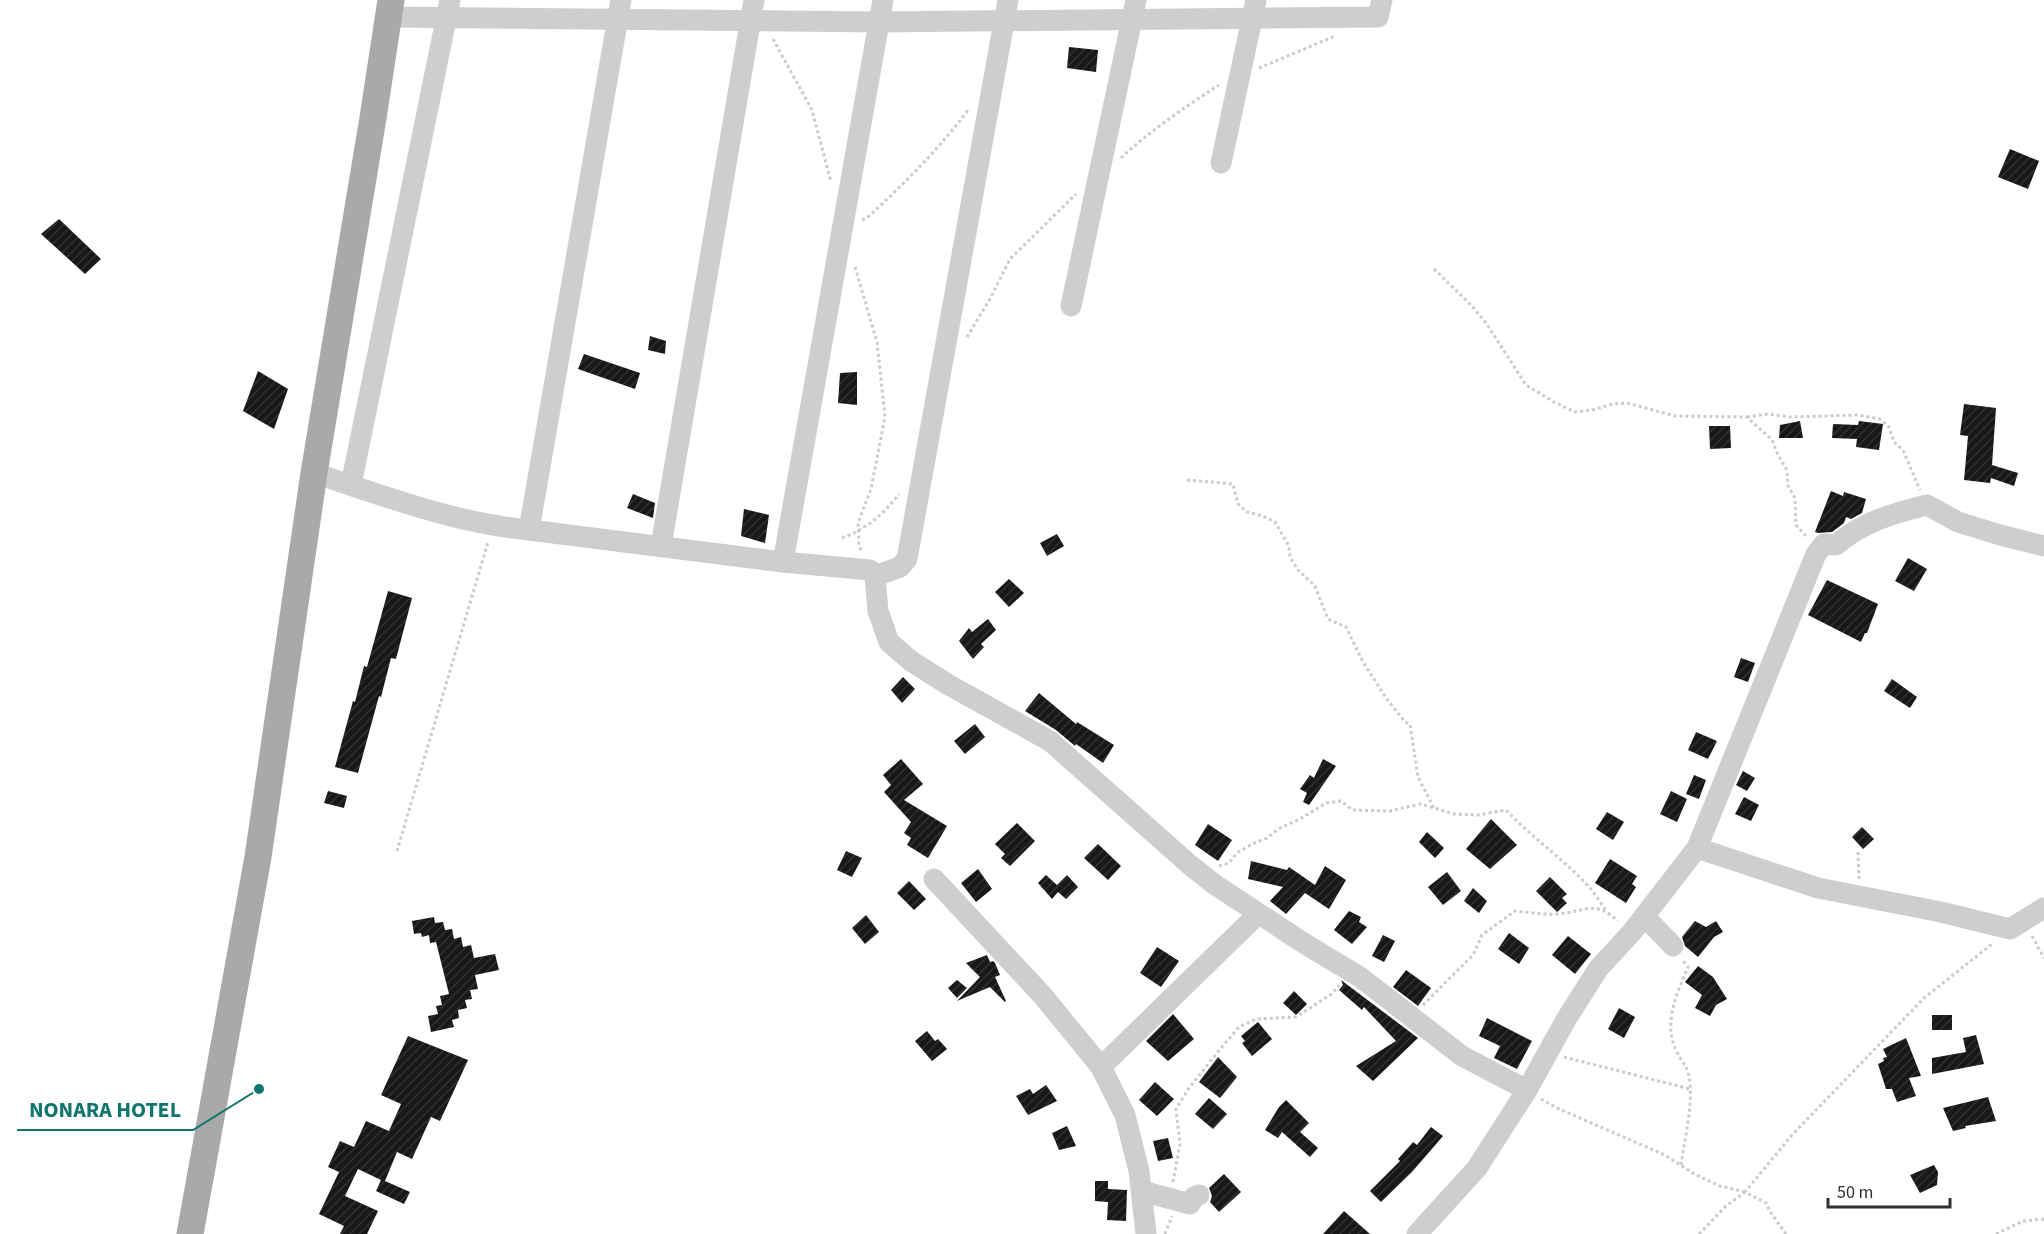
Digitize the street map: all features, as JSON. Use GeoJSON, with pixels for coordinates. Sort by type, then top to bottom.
{"type":"FeatureCollection","features":[{"type":"Feature","properties":{"kind":"main road"},"geometry":{"type":"LineString","coordinates":[[190,1234],[258,857],[314,473],[374,118],[390,9]]}},
{"type":"Feature","properties":{"kind":"street"},"geometry":{"type":"LineString","coordinates":[[661,546],[754,0]]}},
{"type":"Feature","properties":{"kind":"street"},"geometry":{"type":"LineString","coordinates":[[783,562],[883,0]]}},
{"type":"Feature","properties":{"kind":"street"},"geometry":{"type":"LineString","coordinates":[[875,576],[900,567],[907,559],[1008,0]]}},
{"type":"Feature","properties":{"kind":"street"},"geometry":{"type":"LineString","coordinates":[[390,9],[619,10],[750,21],[1003,21],[1134,10],[1254,9],[1378,16],[1382,0]]}},
{"type":"Feature","properties":{"kind":"street"},"geometry":{"type":"LineString","coordinates":[[351,485],[449,9]]}},
{"type":"Feature","properties":{"kind":"street"},"geometry":{"type":"LineString","coordinates":[[1221,163],[1254,9]]}},
{"type":"Feature","properties":{"kind":"street"},"geometry":{"type":"LineString","coordinates":[[529,530],[619,10]]}},
{"type":"Feature","properties":{"kind":"street"},"geometry":{"type":"LineString","coordinates":[[1071,306],[1134,10]]}},
{"type":"Feature","properties":{"kind":"street"},"geometry":{"type":"LineString","coordinates":[[314,473],[492,526],[783,562],[870,570],[875,576],[878,611],[889,642],[911,661],[949,685],[1050,741],[1190,865],[1258,914],[1349,970],[1462,1056],[1527,1090]]}},
{"type":"Feature","properties":{"kind":"street"},"geometry":{"type":"LineString","coordinates":[[1418,1234],[1477,1168],[1527,1090],[1598,969],[1638,924],[1697,848],[1816,554],[1824,544],[1836,545],[1846,535],[1891,514],[1927,505],[1958,522],[2044,546]]}},
{"type":"Feature","properties":{"kind":"street"},"geometry":{"type":"LineString","coordinates":[[1697,848],[1818,888],[1941,912],[2016,925],[2044,909]]}},
{"type":"Feature","properties":{"kind":"street"},"geometry":{"type":"LineString","coordinates":[[934,879],[1043,996],[1101,1067],[1125,1115],[1139,1171],[1146,1234]]}},
{"type":"Feature","properties":{"kind":"street"},"geometry":{"type":"LineString","coordinates":[[1101,1067],[1258,914]]}},
{"type":"Feature","properties":{"kind":"street"},"geometry":{"type":"LineString","coordinates":[[1638,924],[1673,946]]}},
{"type":"Feature","properties":{"kind":"street"},"geometry":{"type":"LineString","coordinates":[[1142,1191],[1190,1204],[1194,1197],[1199,1195]]}},
{"type":"Feature","properties":{"kind":"path"},"geometry":{"type":"LineString","coordinates":[[843,227],[867,218],[914,175],[975,101]]}},
{"type":"Feature","properties":{"kind":"path"},"geometry":{"type":"LineString","coordinates":[[1434,269],[1472,305],[1526,385],[1554,402],[1575,412],[1592,411],[1612,404],[1627,403],[1682,417],[1747,417],[1768,414],[1789,417],[1858,415],[1880,418],[1889,428],[1894,442],[1903,450],[1927,505]]}},
{"type":"Feature","properties":{"kind":"path"},"geometry":{"type":"LineString","coordinates":[[1747,417],[1772,440],[1788,470],[1788,486],[1795,498],[1796,525],[1811,543],[1816,554]]}},
{"type":"Feature","properties":{"kind":"path"},"geometry":{"type":"LineString","coordinates":[[1187,480],[1233,484],[1238,504],[1247,512],[1275,522],[1289,546],[1290,557],[1298,570],[1315,586],[1328,619],[1346,627],[1363,662],[1386,698],[1405,722],[1410,724],[1418,777],[1434,808]]}},
{"type":"Feature","properties":{"kind":"path"},"geometry":{"type":"LineString","coordinates":[[398,851],[492,526]]}},
{"type":"Feature","properties":{"kind":"path"},"geometry":{"type":"LineString","coordinates":[[1190,865],[1209,870],[1229,863],[1237,853],[1326,803],[1341,801],[1353,810],[1390,811],[1421,804],[1454,814],[1478,815],[1506,810],[1527,832],[1590,888],[1606,910]]}},
{"type":"Feature","properties":{"kind":"path"},"geometry":{"type":"LineString","coordinates":[[1858,852],[1858,896]]}},
{"type":"Feature","properties":{"kind":"path"},"geometry":{"type":"LineString","coordinates":[[1412,1018],[1467,961],[1482,935],[1515,911],[1556,914],[1591,908],[1606,910],[1638,924]]}},
{"type":"Feature","properties":{"kind":"path"},"geometry":{"type":"LineString","coordinates":[[1699,1234],[1726,1206],[1745,1192],[1792,1135],[1924,998],[2016,925],[2044,958]]}},
{"type":"Feature","properties":{"kind":"path"},"geometry":{"type":"LineString","coordinates":[[1673,946],[1688,967],[1669,1021],[1670,1035],[1677,1052],[1687,1066],[1690,1089],[1681,1165]]}},
{"type":"Feature","properties":{"kind":"path"},"geometry":{"type":"LineString","coordinates":[[1166,1234],[1178,1202],[1173,1185],[1180,1144],[1176,1109],[1189,1088],[1239,1027],[1256,1019],[1296,1017],[1333,993],[1349,970]]}},
{"type":"Feature","properties":{"kind":"path"},"geometry":{"type":"LineString","coordinates":[[1550,1049],[1566,1058],[1690,1089]]}},
{"type":"Feature","properties":{"kind":"path"},"geometry":{"type":"LineString","coordinates":[[1527,1090],[1557,1108],[1665,1155],[1696,1175],[1720,1186],[1745,1192],[1767,1203],[1771,1213],[1786,1234]]}},
{"type":"Feature","properties":{"kind":"path"},"geometry":{"type":"LineString","coordinates":[[1996,1234],[2023,1221],[2044,1219]]}},
{"type":"Feature","properties":{"kind":"building"},"geometry":{"type":"Polygon","coordinates":[[[1069,47],[1098,50],[1096,72],[1067,68],[1069,47]]]}},
{"type":"Feature","properties":{"kind":"building"},"geometry":{"type":"Polygon","coordinates":[[[2010,149],[2039,161],[2028,189],[1998,177],[2010,149]]]}},
{"type":"Feature","properties":{"kind":"building"},"geometry":{"type":"Polygon","coordinates":[[[59,219],[101,259],[85,274],[41,234],[59,219]]]}},
{"type":"Feature","properties":{"kind":"building"},"geometry":{"type":"Polygon","coordinates":[[[650,336],[666,341],[665,354],[648,350],[650,336]]]}},
{"type":"Feature","properties":{"kind":"building"},"geometry":{"type":"Polygon","coordinates":[[[584,354],[640,373],[635,389],[578,369],[584,354]]]}},
{"type":"Feature","properties":{"kind":"building"},"geometry":{"type":"Polygon","coordinates":[[[258,371],[288,389],[274,429],[243,411],[258,371]]]}},
{"type":"Feature","properties":{"kind":"building"},"geometry":{"type":"Polygon","coordinates":[[[857,372],[857,405],[838,403],[840,373],[857,372]]]}},
{"type":"Feature","properties":{"kind":"building"},"geometry":{"type":"Polygon","coordinates":[[[1964,404],[1996,408],[1992,465],[2018,473],[2014,486],[1991,478],[1990,483],[1964,480],[1968,436],[1960,435],[1964,404]]]}},
{"type":"Feature","properties":{"kind":"building"},"geometry":{"type":"Polygon","coordinates":[[[1800,421],[1803,438],[1779,438],[1780,425],[1800,421]]]}},
{"type":"Feature","properties":{"kind":"building"},"geometry":{"type":"Polygon","coordinates":[[[1859,421],[1883,424],[1879,450],[1856,447],[1857,439],[1832,438],[1833,424],[1858,425],[1859,421]]]}},
{"type":"Feature","properties":{"kind":"building"},"geometry":{"type":"Polygon","coordinates":[[[1709,426],[1730,426],[1731,448],[1710,449],[1709,426]]]}},
{"type":"Feature","properties":{"kind":"building"},"geometry":{"type":"Polygon","coordinates":[[[1831,491],[1843,496],[1844,492],[1866,499],[1862,513],[1851,519],[1846,517],[1844,523],[1832,532],[1815,532],[1831,491]]]}},
{"type":"Feature","properties":{"kind":"building"},"geometry":{"type":"Polygon","coordinates":[[[633,494],[655,503],[653,518],[627,508],[633,494]]]}},
{"type":"Feature","properties":{"kind":"building"},"geometry":{"type":"Polygon","coordinates":[[[744,509],[769,515],[765,543],[741,536],[744,509]]]}},
{"type":"Feature","properties":{"kind":"building"},"geometry":{"type":"Polygon","coordinates":[[[1057,534],[1064,546],[1047,556],[1040,543],[1057,534]]]}},
{"type":"Feature","properties":{"kind":"building"},"geometry":{"type":"Polygon","coordinates":[[[1908,558],[1927,569],[1914,591],[1895,581],[1908,558]]]}},
{"type":"Feature","properties":{"kind":"building"},"geometry":{"type":"Polygon","coordinates":[[[1009,579],[1024,593],[1009,607],[995,592],[1009,579]]]}},
{"type":"Feature","properties":{"kind":"building"},"geometry":{"type":"Polygon","coordinates":[[[1827,580],[1878,604],[1867,633],[1861,642],[1808,615],[1827,580]]]}},
{"type":"Feature","properties":{"kind":"building"},"geometry":{"type":"Polygon","coordinates":[[[388,591],[412,598],[396,659],[391,658],[358,773],[335,767],[364,666],[367,667],[388,591]]]}},
{"type":"Feature","properties":{"kind":"building"},"geometry":{"type":"Polygon","coordinates":[[[988,619],[996,630],[981,644],[984,647],[973,659],[959,641],[969,628],[972,632],[988,619]]]}},
{"type":"Feature","properties":{"kind":"building"},"geometry":{"type":"Polygon","coordinates":[[[1741,658],[1755,663],[1748,682],[1734,677],[1741,658]]]}},
{"type":"Feature","properties":{"kind":"building"},"geometry":{"type":"Polygon","coordinates":[[[903,677],[915,689],[902,703],[891,690],[903,677]]]}},
{"type":"Feature","properties":{"kind":"building"},"geometry":{"type":"Polygon","coordinates":[[[1892,679],[1917,697],[1910,708],[1884,691],[1892,679]]]}},
{"type":"Feature","properties":{"kind":"building"},"geometry":{"type":"Polygon","coordinates":[[[1039,693],[1076,724],[1077,722],[1114,745],[1103,763],[1025,711],[1039,693]]]}},
{"type":"Feature","properties":{"kind":"building"},"geometry":{"type":"Polygon","coordinates":[[[975,724],[985,737],[965,754],[954,741],[975,724]]]}},
{"type":"Feature","properties":{"kind":"building"},"geometry":{"type":"Polygon","coordinates":[[[1696,732],[1717,741],[1708,759],[1688,750],[1696,732]]]}},
{"type":"Feature","properties":{"kind":"building"},"geometry":{"type":"Polygon","coordinates":[[[901,759],[923,784],[904,800],[947,826],[928,858],[907,845],[911,838],[904,833],[911,822],[884,792],[891,785],[883,775],[901,759]]]}},
{"type":"Feature","properties":{"kind":"building"},"geometry":{"type":"Polygon","coordinates":[[[1323,759],[1336,766],[1309,805],[1303,802],[1307,793],[1300,789],[1310,775],[1314,778],[1323,759]]]}},
{"type":"Feature","properties":{"kind":"building"},"geometry":{"type":"Polygon","coordinates":[[[1743,771],[1755,778],[1747,791],[1736,785],[1743,771]]]}},
{"type":"Feature","properties":{"kind":"building"},"geometry":{"type":"Polygon","coordinates":[[[1694,775],[1706,780],[1699,799],[1686,794],[1694,775]]]}},
{"type":"Feature","properties":{"kind":"building"},"geometry":{"type":"Polygon","coordinates":[[[328,791],[347,796],[344,808],[324,803],[328,791]]]}},
{"type":"Feature","properties":{"kind":"building"},"geometry":{"type":"Polygon","coordinates":[[[1671,791],[1687,799],[1677,822],[1660,814],[1671,791]]]}},
{"type":"Feature","properties":{"kind":"building"},"geometry":{"type":"Polygon","coordinates":[[[1744,797],[1759,805],[1751,821],[1735,814],[1744,797]]]}},
{"type":"Feature","properties":{"kind":"building"},"geometry":{"type":"Polygon","coordinates":[[[1607,812],[1624,822],[1613,840],[1596,829],[1607,812]]]}},
{"type":"Feature","properties":{"kind":"building"},"geometry":{"type":"Polygon","coordinates":[[[1491,819],[1517,845],[1490,869],[1466,849],[1491,819]]]}},
{"type":"Feature","properties":{"kind":"building"},"geometry":{"type":"Polygon","coordinates":[[[1017,823],[1035,841],[1010,866],[1001,858],[1005,854],[995,844],[1017,823]]]}},
{"type":"Feature","properties":{"kind":"building"},"geometry":{"type":"Polygon","coordinates":[[[1208,824],[1232,840],[1218,861],[1195,845],[1208,824]]]}},
{"type":"Feature","properties":{"kind":"building"},"geometry":{"type":"Polygon","coordinates":[[[1862,827],[1874,839],[1863,849],[1852,837],[1862,827]]]}},
{"type":"Feature","properties":{"kind":"building"},"geometry":{"type":"Polygon","coordinates":[[[1427,832],[1444,848],[1435,858],[1419,842],[1427,832]]]}},
{"type":"Feature","properties":{"kind":"building"},"geometry":{"type":"Polygon","coordinates":[[[1098,844],[1121,866],[1108,880],[1084,858],[1098,844]]]}},
{"type":"Feature","properties":{"kind":"building"},"geometry":{"type":"Polygon","coordinates":[[[846,851],[862,858],[852,877],[837,870],[846,851]]]}},
{"type":"Feature","properties":{"kind":"building"},"geometry":{"type":"Polygon","coordinates":[[[1610,859],[1637,876],[1632,884],[1636,887],[1626,903],[1595,883],[1610,859]]]}},
{"type":"Feature","properties":{"kind":"building"},"geometry":{"type":"Polygon","coordinates":[[[1251,861],[1287,870],[1289,867],[1315,885],[1325,866],[1346,880],[1329,909],[1305,893],[1286,914],[1270,901],[1283,887],[1248,879],[1251,861]]]}},
{"type":"Feature","properties":{"kind":"building"},"geometry":{"type":"Polygon","coordinates":[[[978,869],[992,889],[976,902],[961,883],[978,869]]]}},
{"type":"Feature","properties":{"kind":"building"},"geometry":{"type":"Polygon","coordinates":[[[1447,872],[1461,891],[1443,905],[1428,887],[1447,872]]]}},
{"type":"Feature","properties":{"kind":"building"},"geometry":{"type":"Polygon","coordinates":[[[1046,875],[1057,885],[1067,875],[1078,887],[1066,899],[1058,892],[1052,899],[1038,883],[1046,875]]]}},
{"type":"Feature","properties":{"kind":"building"},"geometry":{"type":"Polygon","coordinates":[[[1550,877],[1567,894],[1562,898],[1567,903],[1557,912],[1536,891],[1550,877]]]}},
{"type":"Feature","properties":{"kind":"building"},"geometry":{"type":"Polygon","coordinates":[[[909,881],[926,899],[914,910],[897,893],[909,881]]]}},
{"type":"Feature","properties":{"kind":"building"},"geometry":{"type":"Polygon","coordinates":[[[1473,888],[1487,901],[1479,913],[1464,901],[1473,888]]]}},
{"type":"Feature","properties":{"kind":"building"},"geometry":{"type":"Polygon","coordinates":[[[1349,911],[1361,917],[1359,922],[1367,927],[1352,944],[1334,930],[1349,911]]]}},
{"type":"Feature","properties":{"kind":"building"},"geometry":{"type":"Polygon","coordinates":[[[866,915],[879,932],[865,944],[852,928],[866,915]]]}},
{"type":"Feature","properties":{"kind":"building"},"geometry":{"type":"Polygon","coordinates":[[[434,917],[435,923],[443,922],[445,930],[452,929],[454,939],[461,937],[463,947],[471,945],[474,958],[495,954],[499,970],[475,975],[478,989],[470,990],[472,999],[465,1000],[467,1008],[458,1010],[459,1018],[452,1020],[454,1027],[431,1032],[428,1016],[438,1014],[436,1006],[442,1005],[440,996],[449,994],[436,942],[430,943],[429,935],[422,937],[421,933],[414,934],[412,921],[434,917]]]}},
{"type":"Feature","properties":{"kind":"building"},"geometry":{"type":"Polygon","coordinates":[[[1695,921],[1706,927],[1716,921],[1723,932],[1714,937],[1698,957],[1685,946],[1682,937],[1695,921]]]}},
{"type":"Feature","properties":{"kind":"building"},"geometry":{"type":"Polygon","coordinates":[[[1509,933],[1529,948],[1519,964],[1498,949],[1509,933]]]}},
{"type":"Feature","properties":{"kind":"building"},"geometry":{"type":"Polygon","coordinates":[[[1383,935],[1395,941],[1384,962],[1372,956],[1383,935]]]}},
{"type":"Feature","properties":{"kind":"building"},"geometry":{"type":"Polygon","coordinates":[[[1568,936],[1591,954],[1575,974],[1552,955],[1568,936]]]}},
{"type":"Feature","properties":{"kind":"building"},"geometry":{"type":"Polygon","coordinates":[[[1157,947],[1179,961],[1161,987],[1140,973],[1157,947]]]}},
{"type":"Feature","properties":{"kind":"building"},"geometry":{"type":"Polygon","coordinates":[[[987,955],[990,962],[995,963],[1000,975],[995,977],[1006,1001],[990,987],[957,1001],[980,977],[966,963],[987,955]]]}},
{"type":"Feature","properties":{"kind":"building"},"geometry":{"type":"Polygon","coordinates":[[[1698,966],[1713,977],[1727,999],[1716,1005],[1710,1016],[1695,1008],[1702,995],[1685,982],[1698,966]]]}},
{"type":"Feature","properties":{"kind":"building"},"geometry":{"type":"Polygon","coordinates":[[[1406,970],[1431,988],[1418,1006],[1393,987],[1406,970]]]}},
{"type":"Feature","properties":{"kind":"building"},"geometry":{"type":"Polygon","coordinates":[[[957,980],[967,988],[957,998],[948,988],[957,980]]]}},
{"type":"Feature","properties":{"kind":"building"},"geometry":{"type":"Polygon","coordinates":[[[1341,980],[1418,1038],[1373,1081],[1356,1066],[1396,1041],[1364,1007],[1362,1010],[1339,990],[1343,985],[1341,980]]]}},
{"type":"Feature","properties":{"kind":"building"},"geometry":{"type":"Polygon","coordinates":[[[1294,991],[1307,1004],[1296,1015],[1283,1003],[1294,991]]]}},
{"type":"Feature","properties":{"kind":"building"},"geometry":{"type":"Polygon","coordinates":[[[1619,1008],[1635,1017],[1624,1038],[1608,1029],[1619,1008]]]}},
{"type":"Feature","properties":{"kind":"building"},"geometry":{"type":"Polygon","coordinates":[[[1173,1014],[1194,1039],[1168,1061],[1146,1041],[1173,1014]]]}},
{"type":"Feature","properties":{"kind":"building"},"geometry":{"type":"Polygon","coordinates":[[[1932,1015],[1952,1015],[1952,1030],[1932,1030],[1932,1015]]]}},
{"type":"Feature","properties":{"kind":"building"},"geometry":{"type":"Polygon","coordinates":[[[1487,1018],[1532,1041],[1517,1069],[1494,1058],[1500,1046],[1479,1036],[1487,1018]]]}},
{"type":"Feature","properties":{"kind":"building"},"geometry":{"type":"Polygon","coordinates":[[[1258,1022],[1272,1039],[1252,1056],[1242,1043],[1245,1041],[1241,1036],[1258,1022]]]}},
{"type":"Feature","properties":{"kind":"building"},"geometry":{"type":"Polygon","coordinates":[[[927,1031],[935,1041],[938,1039],[947,1049],[932,1061],[915,1041],[927,1031]]]}},
{"type":"Feature","properties":{"kind":"building"},"geometry":{"type":"Polygon","coordinates":[[[1976,1035],[1984,1064],[1932,1074],[1932,1058],[1966,1052],[1963,1038],[1976,1035]]]}},
{"type":"Feature","properties":{"kind":"building"},"geometry":{"type":"Polygon","coordinates":[[[408,1036],[468,1060],[440,1121],[431,1117],[412,1159],[397,1152],[385,1181],[410,1192],[404,1204],[376,1191],[381,1180],[358,1169],[345,1196],[378,1211],[367,1234],[340,1234],[344,1226],[319,1214],[339,1172],[328,1167],[340,1141],[354,1147],[366,1121],[389,1131],[401,1104],[381,1095],[408,1036]]]}},
{"type":"Feature","properties":{"kind":"building"},"geometry":{"type":"Polygon","coordinates":[[[1906,1038],[1921,1076],[1909,1078],[1916,1096],[1897,1102],[1892,1089],[1886,1089],[1878,1064],[1887,1057],[1883,1049],[1906,1038]]]}},
{"type":"Feature","properties":{"kind":"building"},"geometry":{"type":"Polygon","coordinates":[[[1218,1057],[1237,1077],[1220,1098],[1199,1082],[1218,1057]]]}},
{"type":"Feature","properties":{"kind":"building"},"geometry":{"type":"Polygon","coordinates":[[[1155,1082],[1174,1099],[1157,1116],[1139,1100],[1155,1082]]]}},
{"type":"Feature","properties":{"kind":"building"},"geometry":{"type":"Polygon","coordinates":[[[1046,1085],[1057,1101],[1028,1115],[1016,1096],[1030,1089],[1033,1094],[1046,1085]]]}},
{"type":"Feature","properties":{"kind":"building"},"geometry":{"type":"Polygon","coordinates":[[[1988,1097],[1996,1121],[1965,1126],[1966,1128],[1953,1131],[1943,1108],[1988,1097]]]}},
{"type":"Feature","properties":{"kind":"building"},"geometry":{"type":"Polygon","coordinates":[[[1209,1098],[1227,1114],[1213,1129],[1195,1114],[1209,1098]]]}},
{"type":"Feature","properties":{"kind":"building"},"geometry":{"type":"Polygon","coordinates":[[[1286,1100],[1309,1123],[1300,1132],[1318,1148],[1310,1157],[1282,1132],[1278,1138],[1265,1130],[1286,1100]]]}},
{"type":"Feature","properties":{"kind":"building"},"geometry":{"type":"Polygon","coordinates":[[[1067,1126],[1076,1146],[1059,1150],[1052,1133],[1067,1126]]]}},
{"type":"Feature","properties":{"kind":"building"},"geometry":{"type":"Polygon","coordinates":[[[1431,1127],[1443,1136],[1412,1172],[1381,1202],[1370,1191],[1400,1161],[1398,1159],[1413,1142],[1417,1145],[1431,1127]]]}},
{"type":"Feature","properties":{"kind":"building"},"geometry":{"type":"Polygon","coordinates":[[[1168,1138],[1173,1158],[1158,1161],[1153,1141],[1168,1138]]]}},
{"type":"Feature","properties":{"kind":"building"},"geometry":{"type":"Polygon","coordinates":[[[1934,1165],[1938,1172],[1937,1185],[1920,1193],[1910,1175],[1934,1165]]]}},
{"type":"Feature","properties":{"kind":"building"},"geometry":{"type":"Polygon","coordinates":[[[1224,1174],[1241,1192],[1219,1212],[1210,1202],[1212,1196],[1209,1188],[1224,1174]]]}},
{"type":"Feature","properties":{"kind":"building"},"geometry":{"type":"Polygon","coordinates":[[[1095,1181],[1108,1181],[1108,1189],[1127,1190],[1126,1221],[1107,1220],[1108,1202],[1095,1201],[1095,1181]]]}},
{"type":"Feature","properties":{"kind":"building"},"geometry":{"type":"Polygon","coordinates":[[[1344,1211],[1370,1234],[1323,1234],[1344,1211]]]}},
{"type":"Feature","properties":{"kind":"place","name":"NONARA HOTEL"},"geometry":{"type":"Point","coordinates":[259,1089]}}]}
